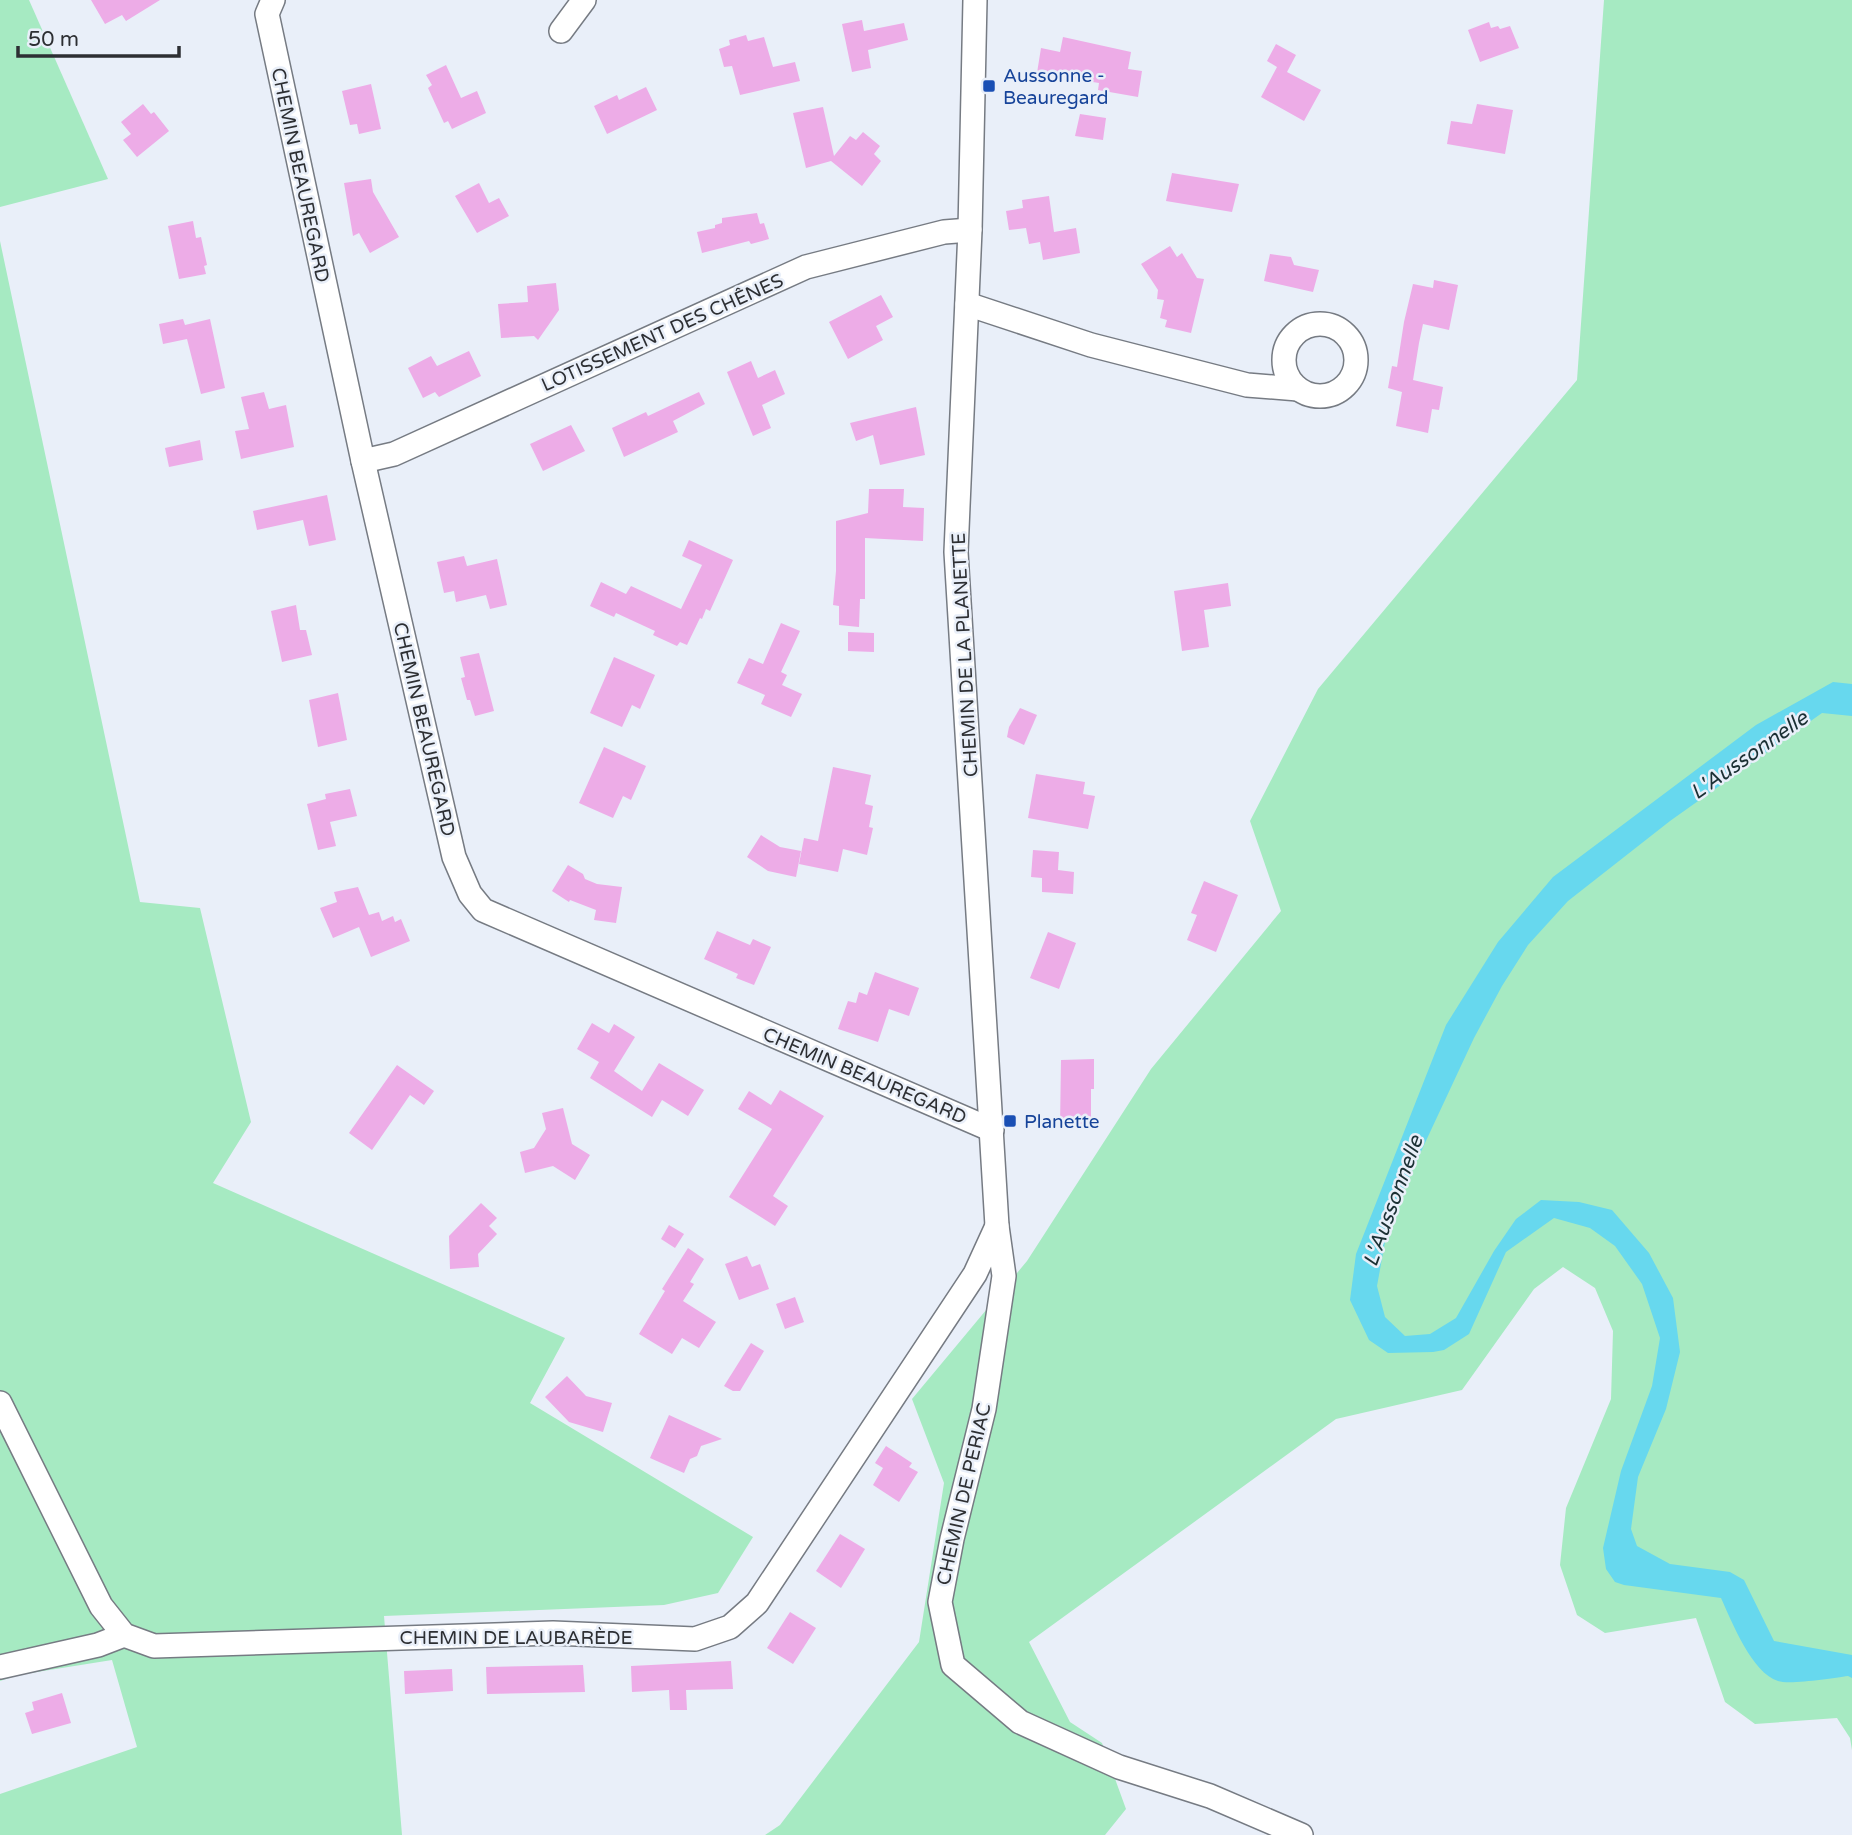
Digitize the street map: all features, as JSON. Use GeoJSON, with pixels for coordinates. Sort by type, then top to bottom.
{"type":"FeatureCollection","features":[{"type":"Feature","properties":{"kind":"street","name":"CHEMIN BEAUREGARD"},"geometry":{"type":"LineString","coordinates":[[273,0],[267,14],[363,461],[454,857],[470,894],[483,910],[992,1130]]}},
{"type":"Feature","properties":{"kind":"street"},"geometry":{"type":"LineString","coordinates":[[561,31],[584,0]]}},
{"type":"Feature","properties":{"kind":"street","name":"CHEMIN DE LA PLANETTE"},"geometry":{"type":"LineString","coordinates":[[975,0],[970,230],[956,552],[997,1226]]}},
{"type":"Feature","properties":{"kind":"street","name":"LOTISSEMENT DES CHÊNES"},"geometry":{"type":"LineString","coordinates":[[363,461],[394,454],[806,267],[944,232],[970,230]]}},
{"type":"Feature","properties":{"kind":"street"},"geometry":{"type":"LineString","coordinates":[[967,303],[1091,345],[1247,384],[1298,389]]}},
{"type":"Feature","properties":{"kind":"street","name":"CHEMIN DE LAUBARÈDE"},"geometry":{"type":"LineString","coordinates":[[124,1635],[154,1646],[553,1633],[695,1639],[730,1627],[757,1603],[779,1570],[975,1275],[997,1226]]}},
{"type":"Feature","properties":{"kind":"street","name":"CHEMIN DE PERIAC"},"geometry":{"type":"LineString","coordinates":[[997,1226],[1004,1276],[984,1409],[951,1539],[940,1602],[953,1665],[1020,1722],[1119,1768],[1210,1796],[1301,1835]]}},
{"type":"Feature","properties":{"kind":"street"},"geometry":{"type":"LineString","coordinates":[[0,1403],[101,1606],[124,1635],[98,1645],[0,1667]]}},
{"type":"Feature","properties":{"kind":"green space"},"geometry":{"type":"Polygon","coordinates":[[[0,0],[29,0],[108,179],[0,207],[0,0]]]}},
{"type":"Feature","properties":{"kind":"green space"},"geometry":{"type":"Polygon","coordinates":[[[1604,0],[1852,0],[1852,1750],[1850,1738],[1837,1718],[1755,1724],[1725,1702],[1696,1618],[1605,1633],[1577,1615],[1560,1565],[1566,1508],[1611,1399],[1613,1331],[1595,1288],[1563,1267],[1534,1289],[1462,1390],[1336,1419],[1029,1642],[1070,1722],[1102,1743],[1126,1809],[1105,1835],[765,1835],[780,1825],[919,1642],[944,1483],[912,1399],[1027,1261],[1151,1069],[1281,911],[1250,821],[1318,689],[1577,380],[1604,0]]]}},
{"type":"Feature","properties":{"kind":"green space"},"geometry":{"type":"Polygon","coordinates":[[[0,241],[140,902],[200,908],[251,1122],[213,1183],[565,1338],[530,1403],[753,1537],[718,1593],[664,1605],[384,1616],[402,1835],[0,1835],[0,1794],[137,1747],[112,1660],[18,1675],[0,1681],[0,241]]]}},
{"type":"Feature","properties":{"kind":"water","name":"L'Aussonnelle"},"geometry":{"type":"Polygon","coordinates":[[[1833,682],[1852,684],[1852,716],[1822,713],[1670,821],[1568,901],[1528,945],[1474,1038],[1389,1220],[1377,1286],[1385,1317],[1405,1336],[1430,1334],[1456,1318],[1494,1251],[1516,1219],[1541,1200],[1579,1202],[1612,1210],[1649,1253],[1673,1298],[1680,1352],[1666,1409],[1638,1477],[1631,1529],[1637,1546],[1670,1564],[1730,1572],[1744,1580],[1774,1641],[1852,1655],[1852,1678],[1848,1676],[1784,1682],[1769,1676],[1751,1658],[1721,1598],[1624,1585],[1615,1582],[1606,1569],[1603,1548],[1621,1471],[1652,1386],[1660,1338],[1642,1284],[1615,1246],[1590,1228],[1554,1218],[1506,1252],[1469,1334],[1444,1350],[1388,1353],[1369,1340],[1350,1300],[1356,1254],[1446,1025],[1498,942],[1553,877],[1756,725],[1833,682]]]}},
{"type":"Feature","properties":{"kind":"building"},"geometry":{"type":"Polygon","coordinates":[[[91,0],[160,0],[126,21],[122,15],[105,24],[91,0]]]}},
{"type":"Feature","properties":{"kind":"building"},"geometry":{"type":"Polygon","coordinates":[[[862,20],[864,31],[904,23],[908,40],[868,50],[871,68],[852,72],[842,24],[862,20]]]}},
{"type":"Feature","properties":{"kind":"building"},"geometry":{"type":"Polygon","coordinates":[[[1489,22],[1491,28],[1510,26],[1519,48],[1480,62],[1468,30],[1489,22]]]}},
{"type":"Feature","properties":{"kind":"building"},"geometry":{"type":"Polygon","coordinates":[[[746,35],[748,41],[764,37],[773,67],[795,62],[800,81],[740,95],[732,66],[724,67],[719,49],[730,45],[729,40],[746,35]]]}},
{"type":"Feature","properties":{"kind":"building"},"geometry":{"type":"Polygon","coordinates":[[[1063,37],[1131,52],[1128,69],[1142,71],[1138,97],[1098,90],[1099,83],[1037,73],[1041,48],[1060,52],[1063,37]]]}},
{"type":"Feature","properties":{"kind":"building"},"geometry":{"type":"Polygon","coordinates":[[[1276,44],[1296,55],[1287,72],[1321,90],[1304,121],[1261,97],[1277,67],[1267,61],[1276,44]]]}},
{"type":"Feature","properties":{"kind":"building"},"geometry":{"type":"Polygon","coordinates":[[[446,65],[461,98],[477,91],[486,113],[452,129],[448,121],[444,123],[428,88],[432,85],[426,75],[446,65]]]}},
{"type":"Feature","properties":{"kind":"building"},"geometry":{"type":"Polygon","coordinates":[[[371,84],[381,129],[359,134],[357,124],[350,125],[342,91],[371,84]]]}},
{"type":"Feature","properties":{"kind":"building"},"geometry":{"type":"Polygon","coordinates":[[[646,87],[657,110],[607,134],[594,106],[617,95],[619,100],[646,87]]]}},
{"type":"Feature","properties":{"kind":"building"},"geometry":{"type":"Polygon","coordinates":[[[143,104],[151,114],[154,112],[169,131],[137,157],[123,140],[131,134],[121,122],[143,104]]]}},
{"type":"Feature","properties":{"kind":"building"},"geometry":{"type":"Polygon","coordinates":[[[1477,104],[1513,110],[1505,154],[1447,144],[1451,121],[1472,124],[1477,104]]]}},
{"type":"Feature","properties":{"kind":"building"},"geometry":{"type":"Polygon","coordinates":[[[823,107],[834,156],[850,136],[856,140],[863,132],[880,146],[874,154],[881,161],[862,186],[831,161],[806,168],[793,113],[823,107]]]}},
{"type":"Feature","properties":{"kind":"building"},"geometry":{"type":"Polygon","coordinates":[[[1080,114],[1106,118],[1103,140],[1075,136],[1080,114]]]}},
{"type":"Feature","properties":{"kind":"building"},"geometry":{"type":"Polygon","coordinates":[[[1172,173],[1239,184],[1232,212],[1166,201],[1172,173]]]}},
{"type":"Feature","properties":{"kind":"building"},"geometry":{"type":"Polygon","coordinates":[[[371,179],[373,192],[399,237],[370,253],[359,233],[353,236],[344,183],[371,179]]]}},
{"type":"Feature","properties":{"kind":"building"},"geometry":{"type":"Polygon","coordinates":[[[479,183],[489,203],[499,198],[509,216],[477,233],[455,196],[479,183]]]}},
{"type":"Feature","properties":{"kind":"building"},"geometry":{"type":"Polygon","coordinates":[[[1049,196],[1054,232],[1076,228],[1080,253],[1043,260],[1040,242],[1029,244],[1026,228],[1009,230],[1006,211],[1023,208],[1022,200],[1049,196]]]}},
{"type":"Feature","properties":{"kind":"building"},"geometry":{"type":"Polygon","coordinates":[[[757,213],[760,224],[764,223],[769,239],[751,244],[749,241],[702,253],[697,232],[715,228],[715,225],[722,223],[722,218],[757,213]]]}},
{"type":"Feature","properties":{"kind":"building"},"geometry":{"type":"Polygon","coordinates":[[[193,221],[196,238],[201,237],[207,265],[204,266],[206,274],[179,279],[168,226],[193,221]]]}},
{"type":"Feature","properties":{"kind":"building"},"geometry":{"type":"Polygon","coordinates":[[[1170,246],[1177,257],[1182,253],[1197,278],[1204,279],[1191,333],[1165,327],[1167,320],[1160,318],[1164,300],[1157,299],[1158,290],[1141,264],[1170,246]]]}},
{"type":"Feature","properties":{"kind":"building"},"geometry":{"type":"Polygon","coordinates":[[[1270,254],[1291,257],[1294,265],[1319,270],[1313,292],[1264,281],[1270,254]]]}},
{"type":"Feature","properties":{"kind":"building"},"geometry":{"type":"Polygon","coordinates":[[[1434,280],[1458,285],[1449,330],[1423,324],[1419,343],[1413,380],[1443,387],[1439,410],[1432,409],[1428,433],[1396,426],[1402,392],[1388,388],[1392,366],[1397,367],[1413,284],[1433,288],[1434,280]]]}},
{"type":"Feature","properties":{"kind":"building"},"geometry":{"type":"Polygon","coordinates":[[[556,283],[559,310],[538,340],[534,336],[501,338],[498,304],[528,302],[527,286],[556,283]]]}},
{"type":"Feature","properties":{"kind":"building"},"geometry":{"type":"Polygon","coordinates":[[[881,295],[893,317],[876,326],[883,340],[848,359],[829,322],[881,295]]]}},
{"type":"Feature","properties":{"kind":"building"},"geometry":{"type":"Polygon","coordinates":[[[183,319],[185,325],[210,319],[225,388],[201,394],[187,339],[163,344],[159,324],[183,319]]]}},
{"type":"Feature","properties":{"kind":"building"},"geometry":{"type":"Polygon","coordinates":[[[469,351],[481,376],[439,397],[435,392],[423,398],[408,368],[431,356],[437,366],[469,351]]]}},
{"type":"Feature","properties":{"kind":"building"},"geometry":{"type":"Polygon","coordinates":[[[751,361],[758,378],[775,370],[785,394],[762,405],[771,428],[753,436],[727,372],[751,361]]]}},
{"type":"Feature","properties":{"kind":"building"},"geometry":{"type":"Polygon","coordinates":[[[264,392],[269,409],[286,405],[294,447],[241,459],[235,431],[249,429],[241,397],[264,392]]]}},
{"type":"Feature","properties":{"kind":"building"},"geometry":{"type":"Polygon","coordinates":[[[699,392],[705,404],[673,421],[678,432],[624,457],[612,428],[646,412],[648,416],[699,392]]]}},
{"type":"Feature","properties":{"kind":"building"},"geometry":{"type":"Polygon","coordinates":[[[916,407],[925,455],[880,465],[873,435],[856,441],[850,423],[916,407]]]}},
{"type":"Feature","properties":{"kind":"building"},"geometry":{"type":"Polygon","coordinates":[[[571,425],[585,451],[543,471],[530,444],[571,425]]]}},
{"type":"Feature","properties":{"kind":"building"},"geometry":{"type":"Polygon","coordinates":[[[200,440],[203,460],[169,467],[165,448],[200,440]]]}},
{"type":"Feature","properties":{"kind":"building"},"geometry":{"type":"Polygon","coordinates":[[[869,489],[904,489],[903,507],[924,508],[923,541],[865,538],[865,599],[860,599],[859,627],[839,625],[839,606],[833,605],[836,521],[868,513],[869,489]]]}},
{"type":"Feature","properties":{"kind":"building"},"geometry":{"type":"Polygon","coordinates":[[[327,495],[336,540],[309,546],[303,520],[257,530],[253,511],[327,495]]]}},
{"type":"Feature","properties":{"kind":"building"},"geometry":{"type":"Polygon","coordinates":[[[689,540],[733,560],[710,611],[706,609],[687,645],[680,642],[677,646],[653,635],[655,631],[616,613],[614,617],[590,606],[601,582],[626,594],[631,586],[681,609],[702,565],[682,556],[689,540]]]}},
{"type":"Feature","properties":{"kind":"building"},"geometry":{"type":"Polygon","coordinates":[[[464,556],[467,566],[497,559],[507,605],[490,609],[486,595],[456,602],[454,591],[444,593],[437,562],[464,556]]]}},
{"type":"Feature","properties":{"kind":"building"},"geometry":{"type":"Polygon","coordinates":[[[1228,583],[1231,606],[1204,610],[1209,647],[1182,651],[1174,591],[1228,583]]]}},
{"type":"Feature","properties":{"kind":"building"},"geometry":{"type":"Polygon","coordinates":[[[296,605],[300,630],[306,630],[312,655],[282,662],[271,611],[296,605]]]}},
{"type":"Feature","properties":{"kind":"building"},"geometry":{"type":"Polygon","coordinates":[[[781,623],[800,631],[781,672],[787,675],[782,685],[802,694],[791,717],[761,704],[765,695],[737,683],[749,658],[763,664],[781,623]]]}},
{"type":"Feature","properties":{"kind":"building"},"geometry":{"type":"Polygon","coordinates":[[[848,632],[874,633],[874,652],[848,651],[848,632]]]}},
{"type":"Feature","properties":{"kind":"building"},"geometry":{"type":"Polygon","coordinates":[[[479,653],[494,711],[475,716],[461,678],[465,677],[460,657],[479,653]]]}},
{"type":"Feature","properties":{"kind":"building"},"geometry":{"type":"Polygon","coordinates":[[[614,657],[655,675],[640,709],[632,705],[622,727],[590,713],[614,657]]]}},
{"type":"Feature","properties":{"kind":"building"},"geometry":{"type":"Polygon","coordinates":[[[338,693],[347,740],[318,747],[309,700],[338,693]]]}},
{"type":"Feature","properties":{"kind":"building"},"geometry":{"type":"Polygon","coordinates":[[[1020,708],[1037,715],[1024,745],[1007,737],[1009,727],[1020,708]]]}},
{"type":"Feature","properties":{"kind":"building"},"geometry":{"type":"Polygon","coordinates":[[[604,747],[646,766],[631,800],[623,796],[613,818],[579,803],[604,747]]]}},
{"type":"Feature","properties":{"kind":"building"},"geometry":{"type":"Polygon","coordinates":[[[833,767],[871,775],[865,804],[873,806],[869,827],[873,828],[867,855],[843,849],[838,872],[799,864],[804,838],[818,841],[833,767]]]}},
{"type":"Feature","properties":{"kind":"building"},"geometry":{"type":"Polygon","coordinates":[[[1036,774],[1085,782],[1083,794],[1095,796],[1088,829],[1028,818],[1036,774]]]}},
{"type":"Feature","properties":{"kind":"building"},"geometry":{"type":"Polygon","coordinates":[[[350,789],[357,816],[330,822],[336,846],[318,850],[307,804],[326,799],[325,794],[350,789]]]}},
{"type":"Feature","properties":{"kind":"building"},"geometry":{"type":"Polygon","coordinates":[[[761,835],[780,847],[801,851],[796,877],[768,871],[747,857],[761,835]]]}},
{"type":"Feature","properties":{"kind":"building"},"geometry":{"type":"Polygon","coordinates":[[[1033,850],[1059,852],[1058,870],[1074,872],[1073,894],[1042,892],[1042,878],[1031,877],[1033,850]]]}},
{"type":"Feature","properties":{"kind":"building"},"geometry":{"type":"Polygon","coordinates":[[[568,865],[583,874],[585,879],[597,884],[622,887],[616,923],[594,920],[596,910],[570,900],[569,902],[552,891],[568,865]]]}},
{"type":"Feature","properties":{"kind":"building"},"geometry":{"type":"Polygon","coordinates":[[[1204,881],[1238,895],[1216,952],[1187,940],[1197,915],[1191,913],[1204,881]]]}},
{"type":"Feature","properties":{"kind":"building"},"geometry":{"type":"Polygon","coordinates":[[[358,887],[369,915],[379,912],[382,921],[393,916],[395,922],[401,919],[410,941],[371,957],[359,927],[333,938],[320,908],[337,902],[334,892],[358,887]]]}},
{"type":"Feature","properties":{"kind":"building"},"geometry":{"type":"Polygon","coordinates":[[[717,931],[750,945],[753,939],[771,947],[754,985],[736,978],[738,974],[704,959],[717,931]]]}},
{"type":"Feature","properties":{"kind":"building"},"geometry":{"type":"Polygon","coordinates":[[[1048,932],[1076,943],[1059,989],[1030,978],[1048,932]]]}},
{"type":"Feature","properties":{"kind":"building"},"geometry":{"type":"Polygon","coordinates":[[[875,972],[919,988],[909,1016],[889,1009],[878,1042],[838,1029],[848,1001],[856,1003],[859,992],[867,995],[875,972]]]}},
{"type":"Feature","properties":{"kind":"building"},"geometry":{"type":"Polygon","coordinates":[[[592,1023],[609,1033],[614,1024],[635,1037],[614,1071],[642,1091],[659,1063],[704,1090],[688,1116],[662,1100],[652,1117],[590,1078],[599,1062],[577,1049],[592,1023]]]}},
{"type":"Feature","properties":{"kind":"building"},"geometry":{"type":"Polygon","coordinates":[[[1094,1059],[1091,1127],[1060,1127],[1061,1060],[1094,1059]]]}},
{"type":"Feature","properties":{"kind":"building"},"geometry":{"type":"Polygon","coordinates":[[[397,1065],[434,1091],[424,1105],[410,1095],[372,1150],[349,1133],[397,1065]]]}},
{"type":"Feature","properties":{"kind":"building"},"geometry":{"type":"Polygon","coordinates":[[[780,1090],[824,1116],[773,1196],[788,1206],[775,1226],[729,1197],[772,1129],[738,1109],[749,1091],[771,1105],[780,1090]]]}},
{"type":"Feature","properties":{"kind":"building"},"geometry":{"type":"Polygon","coordinates":[[[563,1108],[572,1144],[590,1155],[575,1180],[553,1166],[525,1173],[520,1152],[534,1148],[546,1129],[542,1113],[563,1108]]]}},
{"type":"Feature","properties":{"kind":"building"},"geometry":{"type":"Polygon","coordinates":[[[481,1203],[497,1218],[489,1226],[497,1234],[478,1254],[479,1267],[450,1269],[449,1236],[481,1203]]]}},
{"type":"Feature","properties":{"kind":"building"},"geometry":{"type":"Polygon","coordinates":[[[669,1225],[684,1234],[675,1248],[661,1239],[669,1225]]]}},
{"type":"Feature","properties":{"kind":"building"},"geometry":{"type":"Polygon","coordinates":[[[688,1248],[704,1259],[690,1282],[694,1284],[683,1301],[716,1322],[699,1348],[682,1338],[672,1354],[639,1334],[665,1291],[662,1289],[688,1248]]]}},
{"type":"Feature","properties":{"kind":"building"},"geometry":{"type":"Polygon","coordinates":[[[747,1256],[752,1267],[760,1264],[769,1289],[739,1300],[725,1264],[747,1256]]]}},
{"type":"Feature","properties":{"kind":"building"},"geometry":{"type":"Polygon","coordinates":[[[795,1297],[804,1322],[785,1329],[776,1304],[795,1297]]]}},
{"type":"Feature","properties":{"kind":"building"},"geometry":{"type":"Polygon","coordinates":[[[751,1343],[764,1351],[740,1391],[733,1391],[724,1386],[751,1343]]]}},
{"type":"Feature","properties":{"kind":"building"},"geometry":{"type":"Polygon","coordinates":[[[567,1376],[586,1396],[612,1403],[603,1432],[569,1422],[545,1397],[567,1376]]]}},
{"type":"Feature","properties":{"kind":"building"},"geometry":{"type":"Polygon","coordinates":[[[669,1415],[722,1439],[701,1446],[697,1456],[690,1459],[684,1473],[650,1458],[669,1415]]]}},
{"type":"Feature","properties":{"kind":"building"},"geometry":{"type":"Polygon","coordinates":[[[886,1446],[912,1463],[909,1467],[918,1472],[899,1502],[873,1485],[883,1468],[875,1463],[886,1446]]]}},
{"type":"Feature","properties":{"kind":"building"},"geometry":{"type":"Polygon","coordinates":[[[840,1534],[865,1549],[841,1588],[816,1571],[840,1534]]]}},
{"type":"Feature","properties":{"kind":"building"},"geometry":{"type":"Polygon","coordinates":[[[790,1612],[816,1628],[793,1664],[767,1648],[790,1612]]]}},
{"type":"Feature","properties":{"kind":"building"},"geometry":{"type":"Polygon","coordinates":[[[731,1661],[733,1689],[686,1690],[687,1710],[670,1710],[669,1690],[632,1692],[631,1666],[731,1661]]]}},
{"type":"Feature","properties":{"kind":"building"},"geometry":{"type":"Polygon","coordinates":[[[583,1665],[585,1692],[487,1694],[486,1667],[583,1665]]]}},
{"type":"Feature","properties":{"kind":"building"},"geometry":{"type":"Polygon","coordinates":[[[452,1669],[453,1691],[405,1694],[404,1671],[452,1669]]]}},
{"type":"Feature","properties":{"kind":"building"},"geometry":{"type":"Polygon","coordinates":[[[62,1693],[71,1723],[32,1734],[25,1713],[34,1710],[32,1702],[62,1693]]]}},
{"type":"Feature","properties":{"kind":"place","name":"Aussonne - Beauregard"},"geometry":{"type":"Point","coordinates":[989,86]}},
{"type":"Feature","properties":{"kind":"place","name":"Planette"},"geometry":{"type":"Point","coordinates":[1010,1121]}}]}
